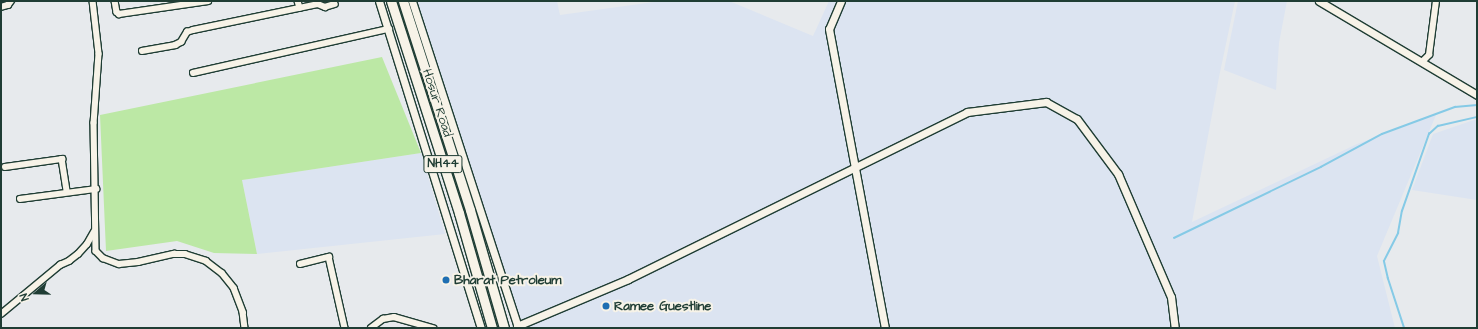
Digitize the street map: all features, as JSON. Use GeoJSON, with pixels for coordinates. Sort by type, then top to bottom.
{"type":"FeatureCollection","features":[{"type":"Feature","properties":{"kind":"highway","name":"Hosur Road"},"geometry":{"type":"LineString","coordinates":[[391,1],[459,213],[492,328]]}},
{"type":"Feature","properties":{"kind":"highway","name":"Hosur Road"},"geometry":{"type":"LineString","coordinates":[[403,1],[470,210],[504,328]]}},
{"type":"Feature","properties":{"kind":"street"},"geometry":{"type":"LineString","coordinates":[[1,7],[8,5],[11,1]]}},
{"type":"Feature","properties":{"kind":"street"},"geometry":{"type":"LineString","coordinates":[[93,1],[99,54],[94,123],[96,189],[94,230],[95,245],[98,254],[119,264],[138,262],[174,254],[185,254],[206,261],[222,273],[234,288],[243,312],[245,328]]}},
{"type":"Feature","properties":{"kind":"street"},"geometry":{"type":"LineString","coordinates":[[115,1],[116,12],[120,14],[208,1]]}},
{"type":"Feature","properties":{"kind":"street"},"geometry":{"type":"LineString","coordinates":[[298,1],[300,8]]}},
{"type":"Feature","properties":{"kind":"street"},"geometry":{"type":"LineString","coordinates":[[379,1],[389,29],[481,328]]}},
{"type":"Feature","properties":{"kind":"street"},"geometry":{"type":"LineString","coordinates":[[412,1],[517,327],[628,279],[967,112],[1046,102],[1077,120],[1118,174],[1171,296],[1175,328]]}},
{"type":"Feature","properties":{"kind":"street"},"geometry":{"type":"LineString","coordinates":[[841,1],[829,29],[885,328]]}},
{"type":"Feature","properties":{"kind":"street"},"geometry":{"type":"LineString","coordinates":[[1319,1],[1477,96]]}},
{"type":"Feature","properties":{"kind":"street"},"geometry":{"type":"LineString","coordinates":[[1422,62],[1428,55],[1436,1]]}},
{"type":"Feature","properties":{"kind":"street"},"geometry":{"type":"LineString","coordinates":[[142,51],[175,45],[181,42],[187,32],[192,30],[318,4],[326,7],[335,4]]}},
{"type":"Feature","properties":{"kind":"street"},"geometry":{"type":"LineString","coordinates":[[193,73],[389,29]]}},
{"type":"Feature","properties":{"kind":"street"},"geometry":{"type":"LineString","coordinates":[[5,167],[62,159],[67,192]]}},
{"type":"Feature","properties":{"kind":"street"},"geometry":{"type":"LineString","coordinates":[[20,199],[96,189]]}},
{"type":"Feature","properties":{"kind":"street"},"geometry":{"type":"LineString","coordinates":[[1,314],[60,265],[69,261],[78,254],[87,244],[94,230]]}},
{"type":"Feature","properties":{"kind":"street"},"geometry":{"type":"LineString","coordinates":[[300,264],[329,257],[345,328]]}},
{"type":"Feature","properties":{"kind":"street"},"geometry":{"type":"LineString","coordinates":[[371,328],[383,319],[394,317],[434,328]]}},
{"type":"Feature","properties":{"kind":"shaded area"},"geometry":{"type":"Polygon","coordinates":[[[416,1],[557,1],[560,15],[661,1],[729,1],[813,36],[829,1],[1235,1],[1192,222],[1357,144],[1436,115],[1377,256],[1395,328],[519,328],[416,1]]]}},
{"type":"Feature","properties":{"kind":"shaded area"},"geometry":{"type":"Polygon","coordinates":[[[1238,1],[1287,1],[1279,43],[1276,90],[1224,70],[1238,1]]]}},
{"type":"Feature","properties":{"kind":"shaded area"},"geometry":{"type":"Polygon","coordinates":[[[1477,120],[1477,200],[1412,190],[1433,134],[1477,120]]]}},
{"type":"Feature","properties":{"kind":"shaded area"},"geometry":{"type":"Polygon","coordinates":[[[421,153],[445,234],[257,254],[242,180],[421,153]]]}},
{"type":"Feature","properties":{"kind":"green space"},"geometry":{"type":"Polygon","coordinates":[[[382,57],[421,153],[242,180],[257,254],[214,253],[177,241],[106,251],[100,115],[382,57]]]}},
{"type":"Feature","properties":{"kind":"waterway"},"geometry":{"type":"LineString","coordinates":[[1174,238],[1321,167],[1382,134],[1455,107],[1477,105]]}},
{"type":"Feature","properties":{"kind":"waterway"},"geometry":{"type":"LineString","coordinates":[[1404,328],[1388,279],[1384,261],[1398,233],[1402,211],[1429,134],[1438,126],[1477,117]]}},
{"type":"Feature","properties":{"kind":"place","name":"Bharat Petroleum"},"geometry":{"type":"Point","coordinates":[446,280]}},
{"type":"Feature","properties":{"kind":"place","name":"Ramee Guestline"},"geometry":{"type":"Point","coordinates":[606,306]}}]}
